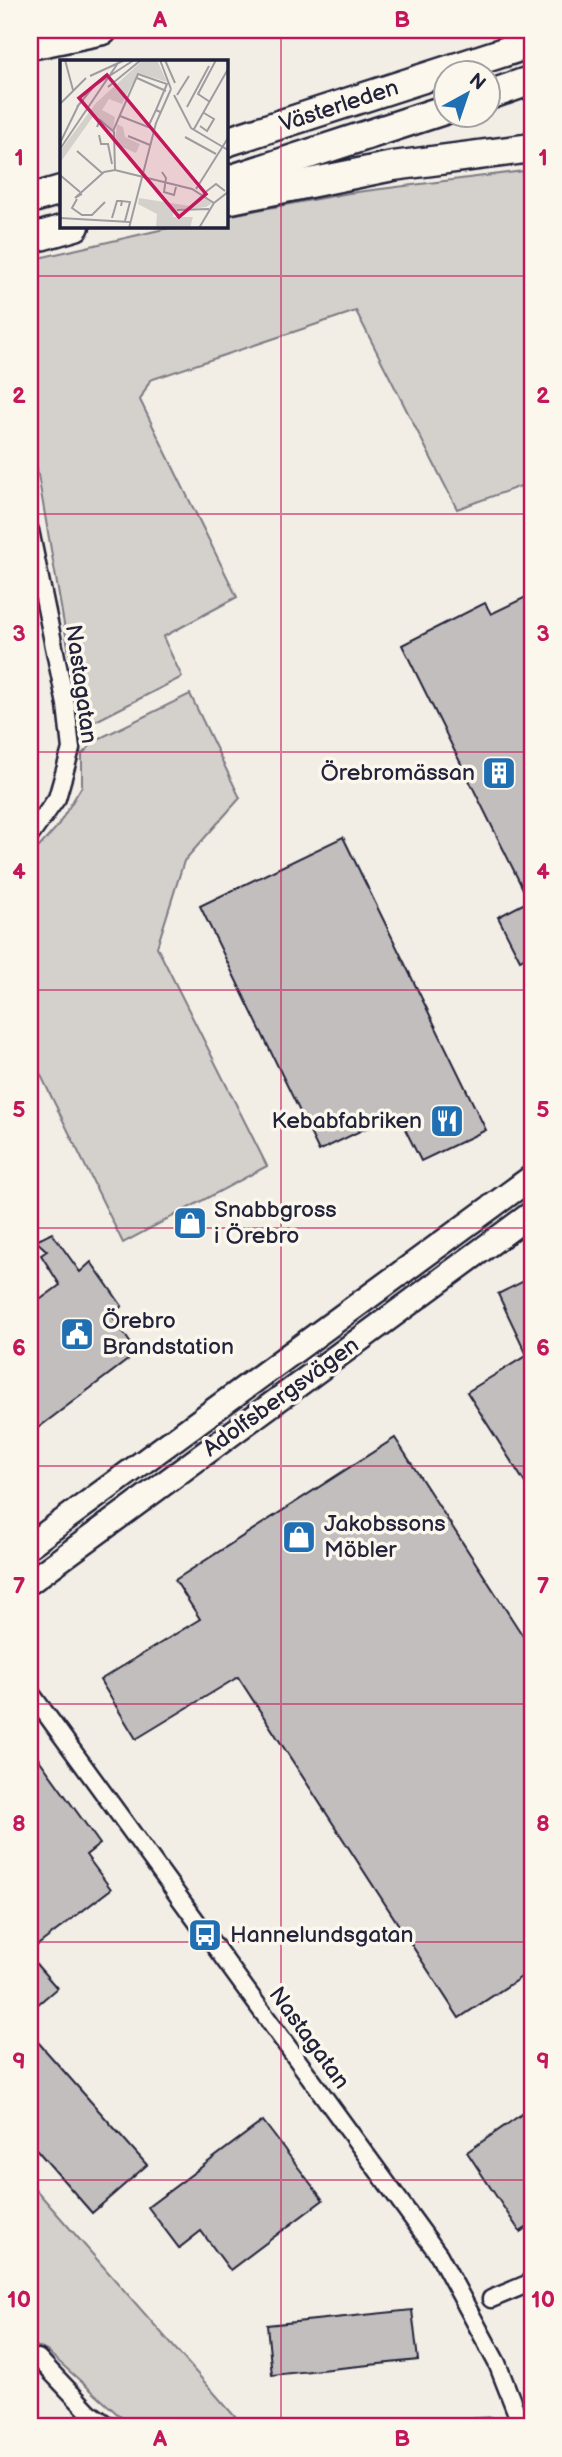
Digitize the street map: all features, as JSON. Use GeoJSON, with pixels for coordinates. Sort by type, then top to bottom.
{"type":"FeatureCollection","features":[{"type":"Feature","properties":{"kind":"highway"},"geometry":{"type":"LineString","coordinates":[[30,45],[103,30]]}},
{"type":"Feature","properties":{"kind":"highway","name":"Västerleden"},"geometry":{"type":"LineString","coordinates":[[228,141],[532,43]]}},
{"type":"Feature","properties":{"kind":"highway"},"geometry":{"type":"LineString","coordinates":[[503,90],[532,80]]}},
{"type":"Feature","properties":{"kind":"highway","name":"Västerleden"},"geometry":{"type":"LineString","coordinates":[[228,180],[433,114]]}},
{"type":"Feature","properties":{"kind":"highway"},"geometry":{"type":"LineString","coordinates":[[228,200],[393,166],[532,148]]}},
{"type":"Feature","properties":{"kind":"highway"},"geometry":{"type":"LineString","coordinates":[[30,199],[60,190]]}},
{"type":"Feature","properties":{"kind":"highway"},"geometry":{"type":"LineString","coordinates":[[30,239],[68,228]]}},
{"type":"Feature","properties":{"kind":"main road","name":"Adolfsbergsvägen"},"geometry":{"type":"LineString","coordinates":[[30,1545],[532,1177]]}},
{"type":"Feature","properties":{"kind":"main road","name":"Adolfsbergsvägen"},"geometry":{"type":"LineString","coordinates":[[30,1582],[532,1213]]}},
{"type":"Feature","properties":{"kind":"main road"},"geometry":{"type":"LineString","coordinates":[[379,1289],[393,1315]]}},
{"type":"Feature","properties":{"kind":"street","name":"Nastagatan"},"geometry":{"type":"LineString","coordinates":[[30,530],[63,692],[71,749],[57,798],[30,836]]}},
{"type":"Feature","properties":{"kind":"street","name":"Nastagatan"},"geometry":{"type":"LineString","coordinates":[[30,1692],[439,2255],[497,2362],[522,2427]]}},
{"type":"Feature","properties":{"kind":"street"},"geometry":{"type":"LineString","coordinates":[[491,2299],[532,2282]]}},
{"type":"Feature","properties":{"kind":"street"},"geometry":{"type":"LineString","coordinates":[[38,2358],[89,2412],[110,2427]]}},
{"type":"Feature","properties":{"kind":"shaded area"},"geometry":{"type":"Polygon","coordinates":[[[532,170],[532,482],[457,509],[356,311],[150,380],[140,400],[237,597],[163,637],[182,677],[96,721],[81,722],[30,429],[30,260],[168,228],[228,228],[228,216],[349,193],[532,170]]]}},
{"type":"Feature","properties":{"kind":"shaded area"},"geometry":{"type":"Polygon","coordinates":[[[190,694],[240,798],[184,861],[157,947],[267,1166],[123,1243],[30,1053],[30,857],[57,827],[82,786],[82,754],[96,740],[190,694]]]}},
{"type":"Feature","properties":{"kind":"shaded area"},"geometry":{"type":"Polygon","coordinates":[[[30,2183],[244,2427],[132,2427],[47,2351],[30,2343],[30,2183]]]}},
{"type":"Feature","properties":{"kind":"shaded area"},"geometry":{"type":"Polygon","coordinates":[[[492,2417],[495,2427],[348,2427],[492,2417]]]}},
{"type":"Feature","properties":{"kind":"building","name":"Örebromässan"},"geometry":{"type":"Polygon","coordinates":[[[532,594],[532,953],[520,960],[498,917],[529,901],[402,645],[485,603],[491,614],[532,594]]]}},
{"type":"Feature","properties":{"kind":"building"},"geometry":{"type":"Polygon","coordinates":[[[343,837],[486,1130],[421,1161],[397,1113],[319,1151],[200,906],[343,837]]]}},
{"type":"Feature","properties":{"kind":"building","name":"Örebro Brandstation"},"geometry":{"type":"Polygon","coordinates":[[[52,1233],[80,1272],[91,1262],[122,1306],[111,1314],[137,1353],[30,1434],[30,1307],[60,1285],[41,1255],[47,1251],[36,1241],[52,1233]]]}},
{"type":"Feature","properties":{"kind":"building"},"geometry":{"type":"Polygon","coordinates":[[[532,1277],[532,1494],[467,1392],[527,1355],[498,1294],[532,1277]]]}},
{"type":"Feature","properties":{"kind":"building"},"geometry":{"type":"Polygon","coordinates":[[[395,1438],[532,1650],[532,1970],[459,2018],[238,1677],[136,1739],[100,1680],[200,1619],[175,1580],[395,1438]]]}},
{"type":"Feature","properties":{"kind":"building"},"geometry":{"type":"Polygon","coordinates":[[[30,1747],[100,1844],[86,1855],[111,1889],[30,1951],[30,1747]]]}},
{"type":"Feature","properties":{"kind":"building"},"geometry":{"type":"Polygon","coordinates":[[[30,1957],[57,1988],[30,2011],[30,1957]]]}},
{"type":"Feature","properties":{"kind":"building"},"geometry":{"type":"Polygon","coordinates":[[[30,2033],[147,2165],[92,2213],[30,2142],[30,2033]]]}},
{"type":"Feature","properties":{"kind":"building"},"geometry":{"type":"Polygon","coordinates":[[[532,2107],[532,2224],[520,2232],[467,2152],[532,2107]]]}},
{"type":"Feature","properties":{"kind":"building"},"geometry":{"type":"Polygon","coordinates":[[[263,2121],[323,2200],[230,2270],[201,2231],[179,2248],[148,2207],[263,2121]]]}},
{"type":"Feature","properties":{"kind":"building"},"geometry":{"type":"Polygon","coordinates":[[[412,2310],[418,2360],[272,2375],[267,2325],[412,2310]]]}},
{"type":"Feature","properties":{"kind":"place","name":"Örebromässan"},"geometry":{"type":"Point","coordinates":[499,773]}},
{"type":"Feature","properties":{"kind":"place","name":"Kebabfabriken"},"geometry":{"type":"Point","coordinates":[447,1121]}},
{"type":"Feature","properties":{"kind":"place","name":"Snabbgross i Örebro"},"geometry":{"type":"Point","coordinates":[190,1223]}},
{"type":"Feature","properties":{"kind":"place","name":"Örebro Brandstation"},"geometry":{"type":"Point","coordinates":[77,1334]}},
{"type":"Feature","properties":{"kind":"place","name":"Jakobssons Möbler"},"geometry":{"type":"Point","coordinates":[299,1537]}},
{"type":"Feature","properties":{"kind":"place","name":"Hannelundsgatan"},"geometry":{"type":"Point","coordinates":[205,1935]}}]}
